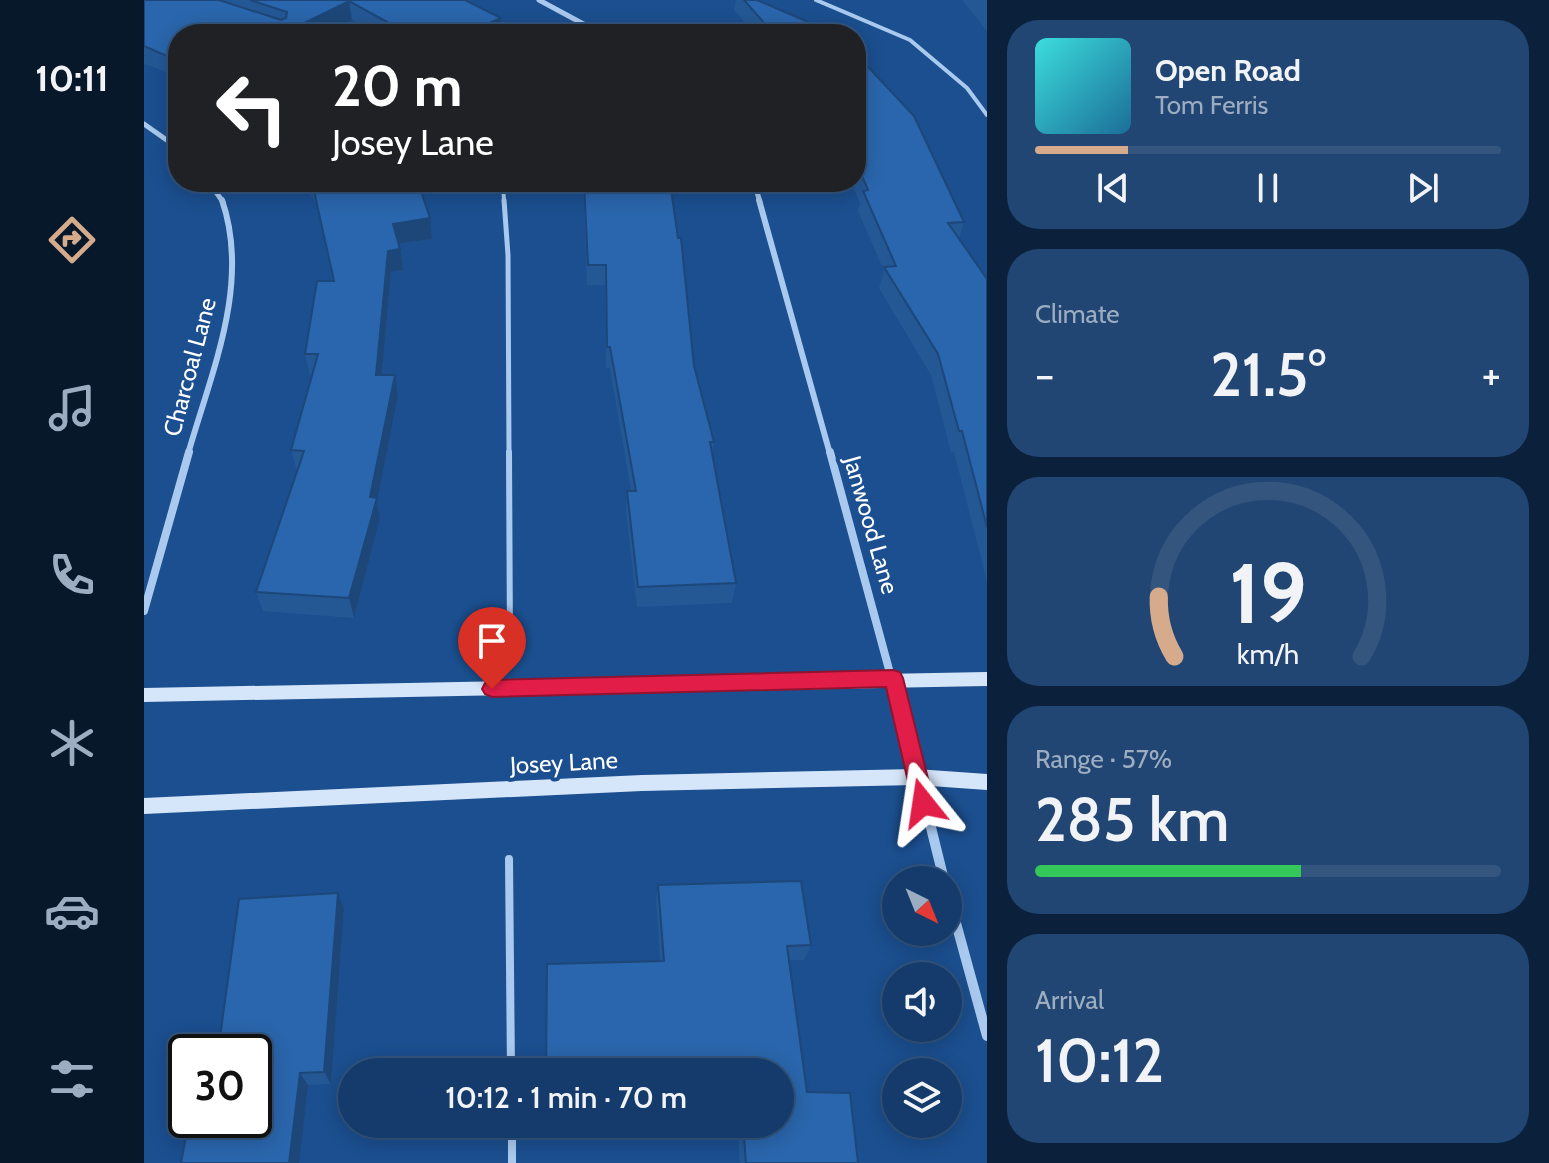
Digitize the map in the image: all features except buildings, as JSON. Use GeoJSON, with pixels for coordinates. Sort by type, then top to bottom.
{"type":"FeatureCollection","features":[{"type":"Feature","properties":{"kind":"main road"},"geometry":{"type":"LineString","coordinates":[[144,695],[893,678],[987,679]]}},
{"type":"Feature","properties":{"kind":"main road","name":"Josey Lane"},"geometry":{"type":"LineString","coordinates":[[144,806],[642,783],[916,777],[987,782]]}},
{"type":"Feature","properties":{"kind":"street"},"geometry":{"type":"LineString","coordinates":[[539,0],[583,24]]}},
{"type":"Feature","properties":{"kind":"street"},"geometry":{"type":"LineString","coordinates":[[144,124],[168,141]]}},
{"type":"Feature","properties":{"kind":"street","name":"Charcoal Lane"},"geometry":{"type":"LineString","coordinates":[[144,611],[231,301],[233,237],[223,201],[216,192]]}},
{"type":"Feature","properties":{"kind":"street","name":"Janwood Lane"},"geometry":{"type":"LineString","coordinates":[[757,192],[893,678],[940,866]]}},
{"type":"Feature","properties":{"kind":"street"},"geometry":{"type":"LineString","coordinates":[[962,945],[987,1036]]}},
{"type":"Feature","properties":{"kind":"lane"},"geometry":{"type":"LineString","coordinates":[[816,0],[910,40],[967,88],[987,115]]}},
{"type":"Feature","properties":{"kind":"lane"},"geometry":{"type":"LineString","coordinates":[[504,192],[508,255],[510,645]]}},
{"type":"Feature","properties":{"kind":"lane"},"geometry":{"type":"LineString","coordinates":[[509,859],[511,1058]]}},
{"type":"Feature","properties":{"kind":"lane"},"geometry":{"type":"LineString","coordinates":[[512,1138],[512,1163]]}},
{"type":"Feature","properties":{"kind":"route"},"geometry":{"type":"LineString","coordinates":[[492,689],[893,678],[923,803]]}}]}
